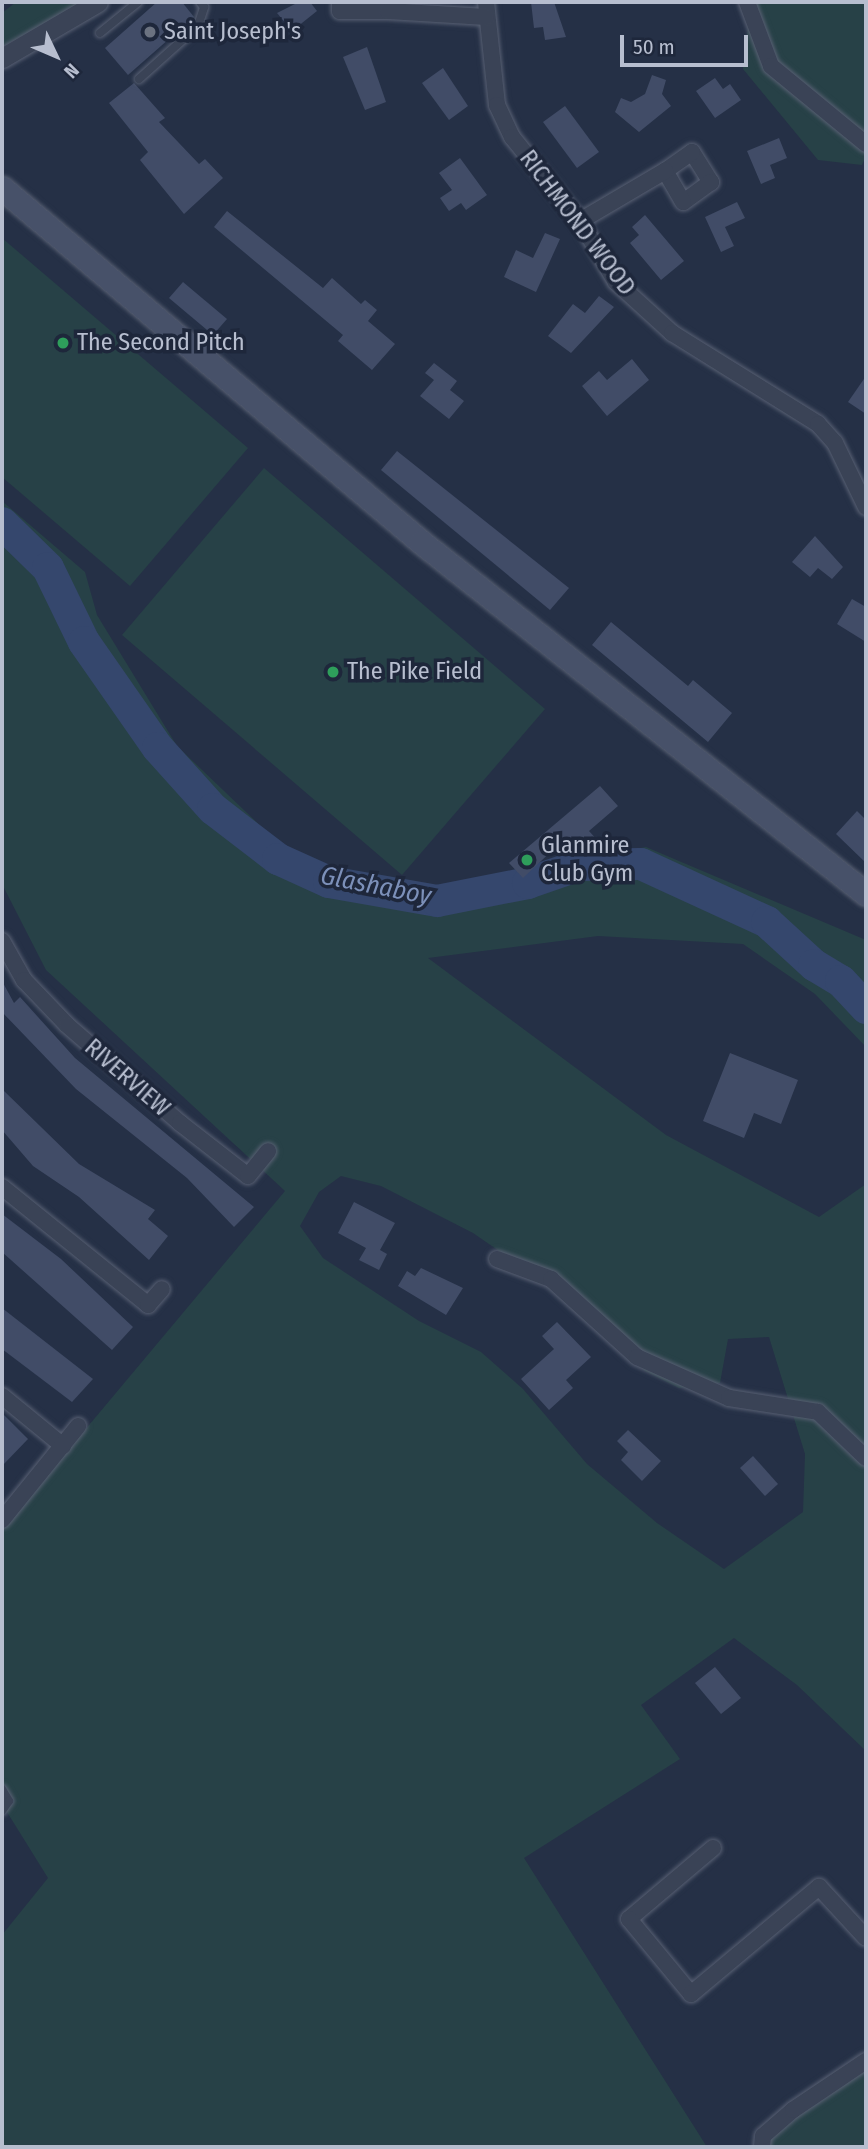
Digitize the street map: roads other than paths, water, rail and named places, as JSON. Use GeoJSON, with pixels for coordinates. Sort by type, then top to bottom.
{"type":"FeatureCollection","features":[{"type":"Feature","properties":{"kind":"main road"},"geometry":{"type":"LineString","coordinates":[[2,188],[421,542],[866,894]]}},
{"type":"Feature","properties":{"kind":"street"},"geometry":{"type":"LineString","coordinates":[[2,58],[98,2]]}},
{"type":"Feature","properties":{"kind":"street"},"geometry":{"type":"LineString","coordinates":[[340,2],[340,11],[388,6],[486,9]]}},
{"type":"Feature","properties":{"kind":"street"},"geometry":{"type":"LineString","coordinates":[[747,2],[771,66],[866,144]]}},
{"type":"Feature","properties":{"kind":"street","name":"RICHMOND WOOD"},"geometry":{"type":"LineString","coordinates":[[486,9],[497,104],[512,137],[580,221],[616,282],[672,333],[818,424],[835,443],[866,507]]}},
{"type":"Feature","properties":{"kind":"street"},"geometry":{"type":"LineString","coordinates":[[580,221],[665,171]]}},
{"type":"Feature","properties":{"kind":"street","name":"RIVERVIEW"},"geometry":{"type":"LineString","coordinates":[[2,941],[24,980],[58,1016],[180,1123],[248,1177],[268,1151]]}},
{"type":"Feature","properties":{"kind":"street"},"geometry":{"type":"LineString","coordinates":[[2,1187],[148,1305],[162,1289]]}},
{"type":"Feature","properties":{"kind":"street"},"geometry":{"type":"LineString","coordinates":[[497,1259],[551,1279],[637,1357],[729,1398],[818,1412],[866,1458]]}},
{"type":"Feature","properties":{"kind":"street"},"geometry":{"type":"LineString","coordinates":[[2,1396],[62,1446]]}},
{"type":"Feature","properties":{"kind":"street"},"geometry":{"type":"LineString","coordinates":[[2,1520],[78,1426]]}},
{"type":"Feature","properties":{"kind":"street"},"geometry":{"type":"LineString","coordinates":[[713,1848],[629,1919],[691,1994],[819,1887],[866,1938]]}},
{"type":"Feature","properties":{"kind":"street"},"geometry":{"type":"LineString","coordinates":[[762,2147],[763,2136],[793,2110],[866,2060]]}},
{"type":"Feature","properties":{"kind":"lane"},"geometry":{"type":"LineString","coordinates":[[100,33],[138,2]]}},
{"type":"Feature","properties":{"kind":"lane"},"geometry":{"type":"LineString","coordinates":[[139,79],[198,26],[204,8],[200,2]]}},
{"type":"Feature","properties":{"kind":"lane"},"geometry":{"type":"LineString","coordinates":[[2,1789],[9,1801],[2,1811]]}},
{"type":"Feature","properties":{"kind":"waterway","name":"Glashaboy"},"geometry":{"type":"LineString","coordinates":[[2,523],[48,568],[84,642],[158,748],[213,809],[278,859],[329,882],[437,901],[528,883],[580,865],[641,864],[767,922],[814,965],[841,981],[866,1008]]}},
{"type":"Feature","properties":{"kind":"place","name":"Saint Joseph's"},"geometry":{"type":"Point","coordinates":[150,32]}},
{"type":"Feature","properties":{"kind":"place","name":"The Second Pitch"},"geometry":{"type":"Point","coordinates":[63,343]}},
{"type":"Feature","properties":{"kind":"place","name":"The Pike Field"},"geometry":{"type":"Point","coordinates":[333,672]}},
{"type":"Feature","properties":{"kind":"place","name":"Glanmire Club Gym"},"geometry":{"type":"Point","coordinates":[527,860]}}]}
